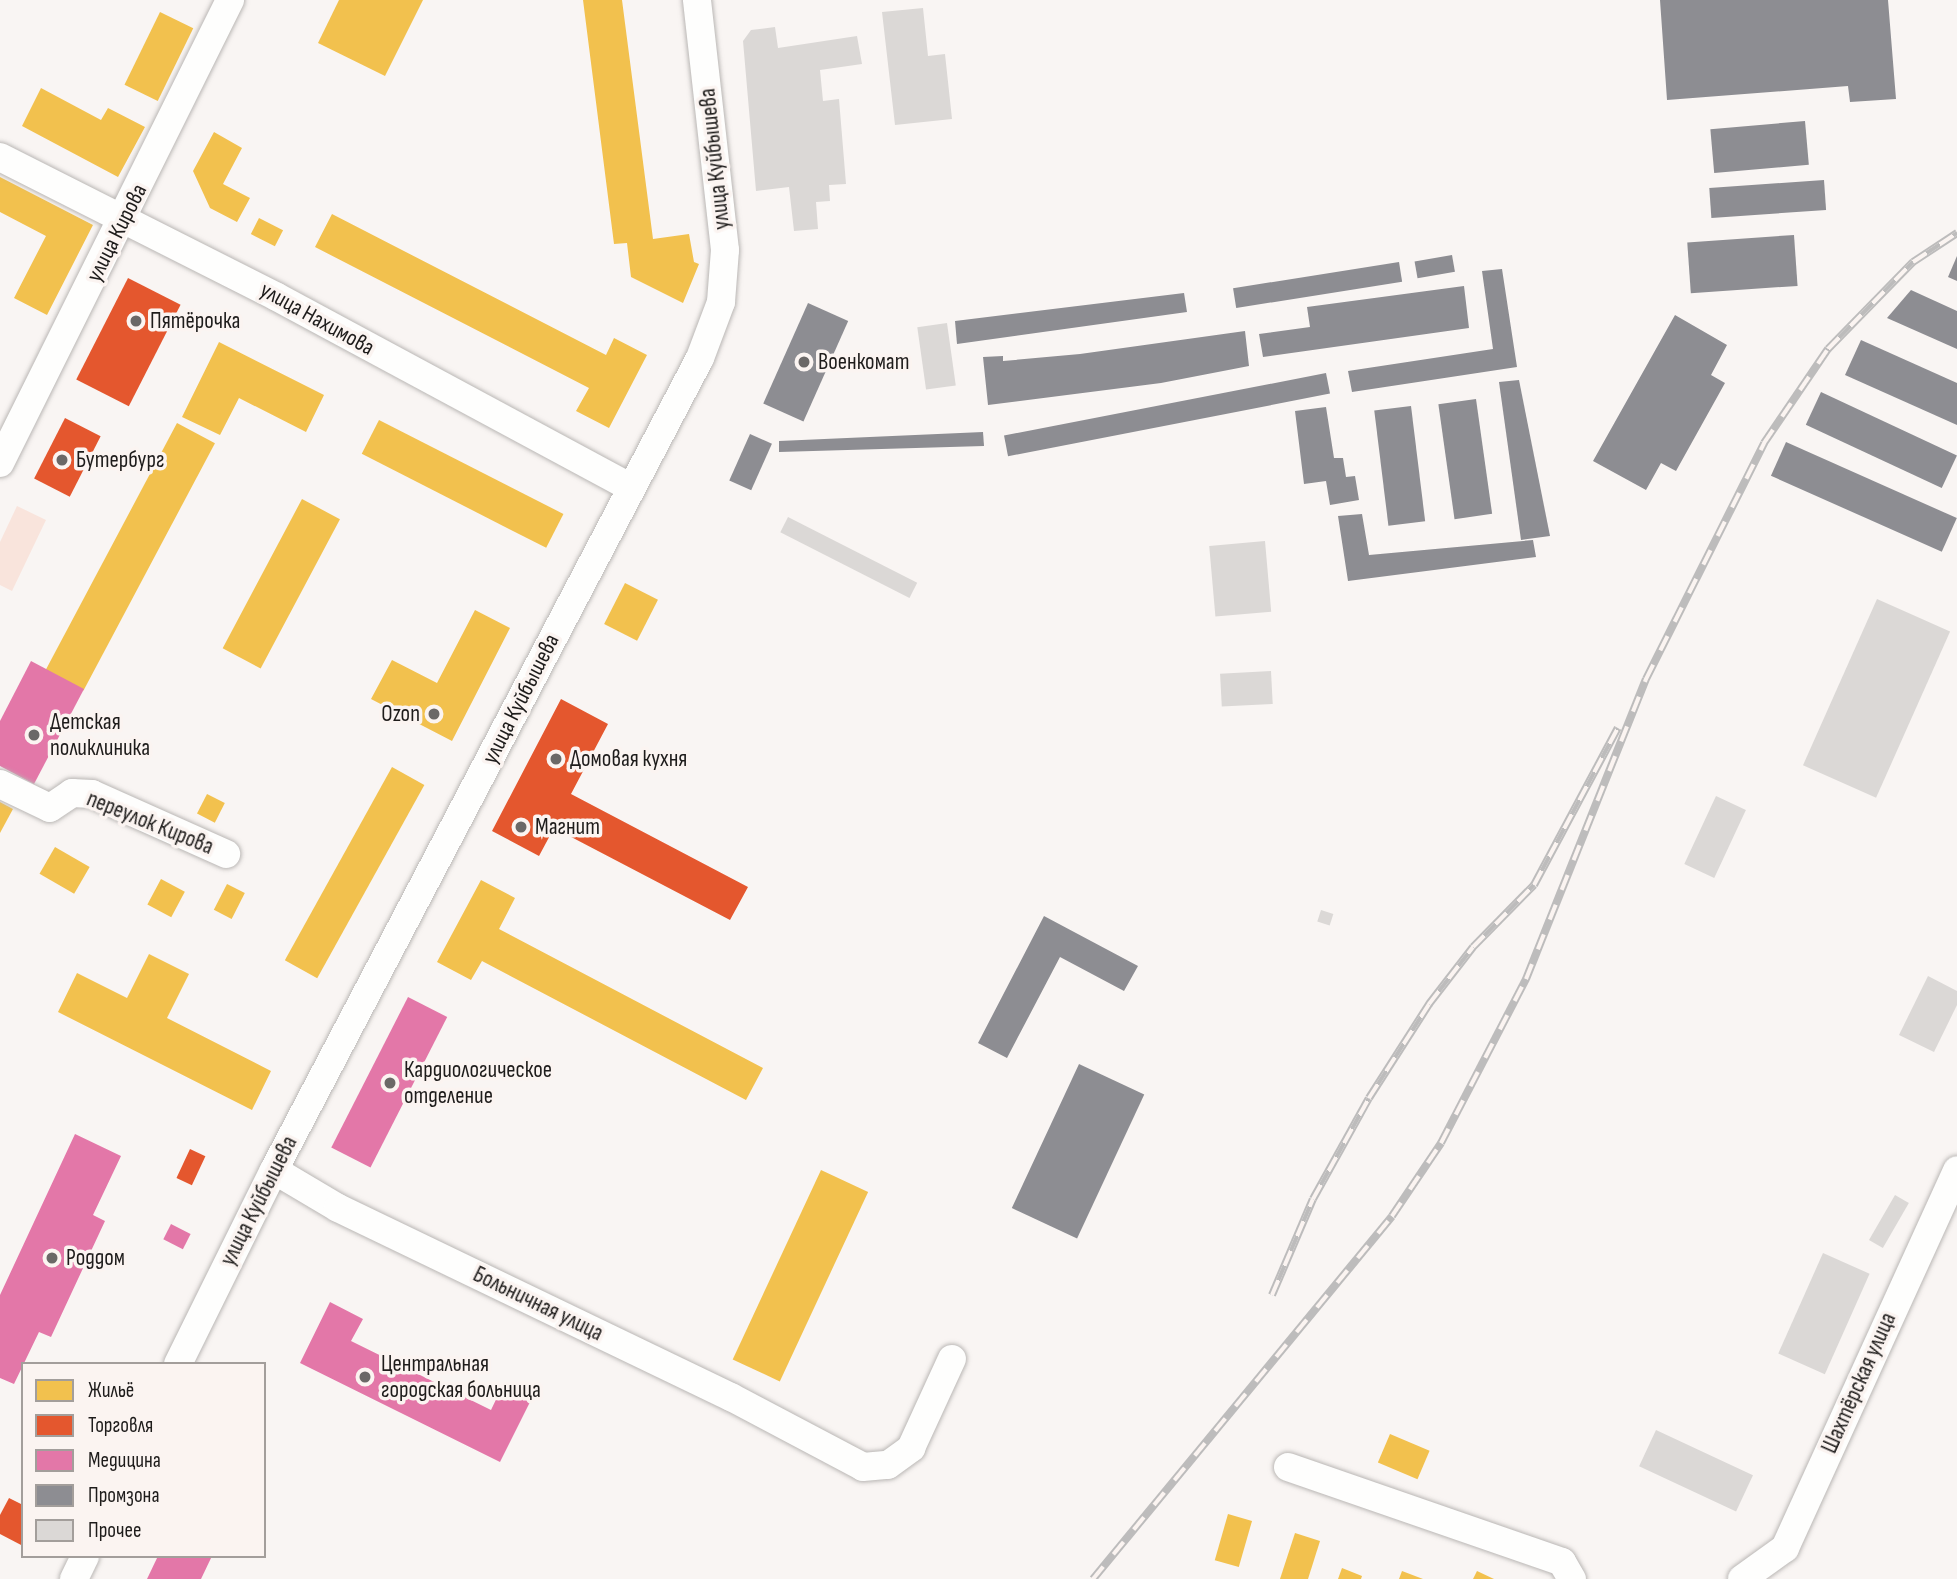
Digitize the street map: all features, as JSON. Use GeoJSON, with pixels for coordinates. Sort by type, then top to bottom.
{"type":"FeatureCollection","features":[{"type":"Feature","properties":{"kind":"street","name":"улица Кирова"},"geometry":{"type":"LineString","coordinates":[[0,463],[125,219],[230,0]]}},
{"type":"Feature","properties":{"kind":"street","name":"улица Куйбышева"},"geometry":{"type":"LineString","coordinates":[[179,1362],[274,1170],[700,358],[721,302],[725,250],[697,0]]}},
{"type":"Feature","properties":{"kind":"street","name":"улица Нахимова"},"geometry":{"type":"LineString","coordinates":[[0,157],[125,219],[631,488]]}},
{"type":"Feature","properties":{"kind":"street","name":"переулок Кирова"},"geometry":{"type":"LineString","coordinates":[[0,784],[50,807],[72,793],[92,794],[226,854]]}},
{"type":"Feature","properties":{"kind":"street","name":"Больничная улица"},"geometry":{"type":"LineString","coordinates":[[274,1170],[338,1208],[804,1435],[863,1467],[888,1465],[911,1448],[952,1359]]}},
{"type":"Feature","properties":{"kind":"street","name":"Шахтёрская улица"},"geometry":{"type":"LineString","coordinates":[[1742,1579],[1785,1548],[1957,1170]]}},
{"type":"Feature","properties":{"kind":"street"},"geometry":{"type":"LineString","coordinates":[[1288,1467],[1562,1562],[1572,1579]]}},
{"type":"Feature","properties":{"kind":"street"},"geometry":{"type":"LineString","coordinates":[[74,1579],[84,1558]]}},
{"type":"Feature","properties":{"kind":"shaded area"},"geometry":{"type":"Polygon","coordinates":[[[17,506],[46,520],[12,591],[0,585],[0,542],[17,506]]]}},
{"type":"Feature","properties":{"kind":"building: Жильё"},"geometry":{"type":"Polygon","coordinates":[[[339,0],[423,0],[385,76],[318,43],[339,0]]]}},
{"type":"Feature","properties":{"kind":"building: Жильё"},"geometry":{"type":"Polygon","coordinates":[[[583,0],[622,0],[653,239],[689,234],[694,262],[699,264],[683,303],[631,277],[627,243],[614,244],[583,0]]]}},
{"type":"Feature","properties":{"kind":"building: Жильё"},"geometry":{"type":"Polygon","coordinates":[[[160,12],[193,28],[158,101],[124,85],[160,12]]]}},
{"type":"Feature","properties":{"kind":"building: Жильё"},"geometry":{"type":"Polygon","coordinates":[[[41,88],[101,120],[108,108],[145,127],[118,177],[22,126],[41,88]]]}},
{"type":"Feature","properties":{"kind":"building: Жильё"},"geometry":{"type":"Polygon","coordinates":[[[214,132],[242,148],[223,184],[250,198],[237,222],[210,208],[193,171],[214,132]]]}},
{"type":"Feature","properties":{"kind":"building: Жильё"},"geometry":{"type":"Polygon","coordinates":[[[0,177],[93,225],[47,315],[14,298],[46,236],[0,212],[0,177]]]}},
{"type":"Feature","properties":{"kind":"building: Жильё"},"geometry":{"type":"Polygon","coordinates":[[[332,214],[606,355],[614,338],[647,355],[609,428],[576,411],[589,388],[315,247],[332,214]]]}},
{"type":"Feature","properties":{"kind":"building: Жильё"},"geometry":{"type":"Polygon","coordinates":[[[259,218],[283,230],[275,246],[251,234],[259,218]]]}},
{"type":"Feature","properties":{"kind":"building: Жильё"},"geometry":{"type":"Polygon","coordinates":[[[219,342],[324,395],[306,432],[239,398],[220,435],[182,417],[219,342]]]}},
{"type":"Feature","properties":{"kind":"building: Жильё"},"geometry":{"type":"Polygon","coordinates":[[[379,420],[563,514],[546,548],[362,454],[379,420]]]}},
{"type":"Feature","properties":{"kind":"building: Жильё"},"geometry":{"type":"Polygon","coordinates":[[[177,423],[215,443],[84,690],[46,670],[177,423]]]}},
{"type":"Feature","properties":{"kind":"building: Жильё"},"geometry":{"type":"Polygon","coordinates":[[[302,499],[340,519],[261,668],[223,648],[302,499]]]}},
{"type":"Feature","properties":{"kind":"building: Жильё"},"geometry":{"type":"Polygon","coordinates":[[[625,583],[658,600],[637,641],[604,624],[625,583]]]}},
{"type":"Feature","properties":{"kind":"building: Жильё"},"geometry":{"type":"Polygon","coordinates":[[[475,610],[510,628],[452,741],[371,699],[392,660],[437,683],[475,610]]]}},
{"type":"Feature","properties":{"kind":"building: Жильё"},"geometry":{"type":"Polygon","coordinates":[[[392,767],[424,785],[317,978],[285,960],[392,767]]]}},
{"type":"Feature","properties":{"kind":"building: Жильё"},"geometry":{"type":"Polygon","coordinates":[[[207,794],[225,803],[215,823],[197,814],[207,794]]]}},
{"type":"Feature","properties":{"kind":"building: Жильё"},"geometry":{"type":"Polygon","coordinates":[[[0,802],[13,809],[0,833],[0,802]]]}},
{"type":"Feature","properties":{"kind":"building: Жильё"},"geometry":{"type":"Polygon","coordinates":[[[55,847],[90,867],[74,894],[40,874],[55,847]]]}},
{"type":"Feature","properties":{"kind":"building: Жильё"},"geometry":{"type":"Polygon","coordinates":[[[161,879],[185,892],[171,917],[147,905],[161,879]]]}},
{"type":"Feature","properties":{"kind":"building: Жильё"},"geometry":{"type":"Polygon","coordinates":[[[481,880],[515,898],[499,929],[763,1068],[746,1100],[482,961],[471,980],[437,962],[481,880]]]}},
{"type":"Feature","properties":{"kind":"building: Жильё"},"geometry":{"type":"Polygon","coordinates":[[[227,884],[245,893],[232,919],[214,910],[227,884]]]}},
{"type":"Feature","properties":{"kind":"building: Жильё"},"geometry":{"type":"Polygon","coordinates":[[[149,954],[189,974],[167,1018],[271,1071],[252,1110],[58,1012],[77,973],[127,998],[149,954]]]}},
{"type":"Feature","properties":{"kind":"building: Жильё"},"geometry":{"type":"Polygon","coordinates":[[[821,1170],[868,1192],[780,1381],[733,1359],[821,1170]]]}},
{"type":"Feature","properties":{"kind":"building: Жильё"},"geometry":{"type":"Polygon","coordinates":[[[1390,1434],[1430,1451],[1417,1479],[1378,1463],[1390,1434]]]}},
{"type":"Feature","properties":{"kind":"building: Жильё"},"geometry":{"type":"Polygon","coordinates":[[[1228,1514],[1252,1521],[1239,1567],[1215,1560],[1228,1514]]]}},
{"type":"Feature","properties":{"kind":"building: Жильё"},"geometry":{"type":"Polygon","coordinates":[[[1295,1533],[1320,1541],[1308,1579],[1280,1579],[1295,1533]]]}},
{"type":"Feature","properties":{"kind":"building: Жильё"},"geometry":{"type":"Polygon","coordinates":[[[1342,1568],[1362,1576],[1361,1579],[1338,1579],[1342,1568]]]}},
{"type":"Feature","properties":{"kind":"building: Жильё"},"geometry":{"type":"Polygon","coordinates":[[[1402,1571],[1423,1579],[1399,1579],[1402,1571]]]}},
{"type":"Feature","properties":{"kind":"building: Жильё"},"geometry":{"type":"Polygon","coordinates":[[[1477,1571],[1494,1579],[1473,1579],[1477,1571]]]}},
{"type":"Feature","properties":{"kind":"building: Торговля"},"geometry":{"type":"Polygon","coordinates":[[[128,278],[181,305],[129,406],[76,380],[128,278]]]}},
{"type":"Feature","properties":{"kind":"building: Торговля"},"geometry":{"type":"Polygon","coordinates":[[[65,418],[101,436],[70,497],[34,479],[65,418]]]}},
{"type":"Feature","properties":{"kind":"building: Торговля"},"geometry":{"type":"Polygon","coordinates":[[[561,699],[608,724],[571,794],[748,887],[730,920],[554,828],[539,856],[492,831],[561,699]]]}},
{"type":"Feature","properties":{"kind":"building: Торговля"},"geometry":{"type":"Polygon","coordinates":[[[190,1149],[205,1156],[192,1185],[176,1178],[190,1149]]]}},
{"type":"Feature","properties":{"kind":"building: Торговля"},"geometry":{"type":"Polygon","coordinates":[[[9,1498],[21,1504],[21,1545],[0,1534],[0,1515],[9,1498]]]}},
{"type":"Feature","properties":{"kind":"building: Медицина"},"geometry":{"type":"Polygon","coordinates":[[[31,661],[84,689],[34,784],[0,766],[0,721],[31,661]]]}},
{"type":"Feature","properties":{"kind":"building: Медицина","name":"Кардиологическое отделение"},"geometry":{"type":"Polygon","coordinates":[[[408,997],[447,1017],[370,1168],[331,1148],[408,997]]]}},
{"type":"Feature","properties":{"kind":"building: Медицина","name":"Роддом"},"geometry":{"type":"Polygon","coordinates":[[[75,1134],[121,1156],[93,1215],[105,1221],[51,1337],[39,1332],[25,1362],[21,1362],[21,1369],[14,1384],[0,1378],[0,1295],[75,1134]]]}},
{"type":"Feature","properties":{"kind":"building: Медицина"},"geometry":{"type":"Polygon","coordinates":[[[171,1224],[191,1234],[183,1249],[163,1239],[171,1224]]]}},
{"type":"Feature","properties":{"kind":"building: Медицина"},"geometry":{"type":"Polygon","coordinates":[[[330,1302],[363,1319],[351,1341],[491,1410],[502,1387],[530,1402],[500,1462],[300,1363],[330,1302]]]}},
{"type":"Feature","properties":{"kind":"building: Медицина"},"geometry":{"type":"Polygon","coordinates":[[[157,1558],[211,1558],[201,1579],[147,1579],[157,1558]]]}},
{"type":"Feature","properties":{"kind":"building: Промзона"},"geometry":{"type":"Polygon","coordinates":[[[1660,0],[1888,0],[1896,99],[1850,102],[1848,86],[1667,100],[1660,0]]]}},
{"type":"Feature","properties":{"kind":"building: Промзона"},"geometry":{"type":"Polygon","coordinates":[[[1805,121],[1809,165],[1714,173],[1710,129],[1805,121]]]}},
{"type":"Feature","properties":{"kind":"building: Промзона"},"geometry":{"type":"Polygon","coordinates":[[[1824,180],[1826,210],[1711,218],[1709,188],[1824,180]]]}},
{"type":"Feature","properties":{"kind":"building: Промзона"},"geometry":{"type":"Polygon","coordinates":[[[1794,235],[1798,286],[1691,293],[1687,242],[1794,235]]]}},
{"type":"Feature","properties":{"kind":"building: Промзона"},"geometry":{"type":"Polygon","coordinates":[[[1452,255],[1455,272],[1418,278],[1415,262],[1452,255]]]}},
{"type":"Feature","properties":{"kind":"building: Промзона"},"geometry":{"type":"Polygon","coordinates":[[[1957,256],[1957,281],[1948,277],[1957,256]]]}},
{"type":"Feature","properties":{"kind":"building: Промзона"},"geometry":{"type":"Polygon","coordinates":[[[1399,262],[1402,282],[1236,308],[1233,288],[1399,262]]]}},
{"type":"Feature","properties":{"kind":"building: Промзона"},"geometry":{"type":"Polygon","coordinates":[[[1502,269],[1517,367],[1352,392],[1348,371],[1493,349],[1482,271],[1502,269]]]}},
{"type":"Feature","properties":{"kind":"building: Промзона"},"geometry":{"type":"Polygon","coordinates":[[[1464,286],[1469,328],[1263,357],[1259,334],[1310,327],[1307,307],[1464,286]]]}},
{"type":"Feature","properties":{"kind":"building: Промзона"},"geometry":{"type":"Polygon","coordinates":[[[1911,290],[1957,311],[1957,349],[1887,318],[1911,290]]]}},
{"type":"Feature","properties":{"kind":"building: Промзона"},"geometry":{"type":"Polygon","coordinates":[[[1184,293],[1187,312],[957,344],[955,321],[1184,293]]]}},
{"type":"Feature","properties":{"kind":"building: Промзона","name":"Военкомат"},"geometry":{"type":"Polygon","coordinates":[[[808,303],[848,321],[803,421],[763,403],[808,303]]]}},
{"type":"Feature","properties":{"kind":"building: Промзона"},"geometry":{"type":"Polygon","coordinates":[[[1675,315],[1727,345],[1711,375],[1725,383],[1676,471],[1661,463],[1646,490],[1593,461],[1675,315]]]}},
{"type":"Feature","properties":{"kind":"building: Промзона"},"geometry":{"type":"Polygon","coordinates":[[[1245,331],[1249,366],[1161,383],[988,405],[983,357],[1003,356],[1003,361],[1080,354],[1245,331]]]}},
{"type":"Feature","properties":{"kind":"building: Промзона"},"geometry":{"type":"Polygon","coordinates":[[[1861,340],[1957,383],[1957,425],[1845,375],[1861,340]]]}},
{"type":"Feature","properties":{"kind":"building: Промзона"},"geometry":{"type":"Polygon","coordinates":[[[1326,373],[1330,394],[1008,456],[1004,436],[1326,373]]]}},
{"type":"Feature","properties":{"kind":"building: Промзона"},"geometry":{"type":"Polygon","coordinates":[[[1519,380],[1550,536],[1521,540],[1499,382],[1519,380]]]}},
{"type":"Feature","properties":{"kind":"building: Промзона"},"geometry":{"type":"Polygon","coordinates":[[[1821,392],[1957,455],[1942,488],[1806,425],[1821,392]]]}},
{"type":"Feature","properties":{"kind":"building: Промзона"},"geometry":{"type":"Polygon","coordinates":[[[1476,399],[1492,514],[1455,519],[1438,404],[1476,399]]]}},
{"type":"Feature","properties":{"kind":"building: Промзона"},"geometry":{"type":"Polygon","coordinates":[[[1411,406],[1425,521],[1388,526],[1374,411],[1411,406]]]}},
{"type":"Feature","properties":{"kind":"building: Промзона"},"geometry":{"type":"Polygon","coordinates":[[[1326,407],[1334,458],[1343,458],[1346,477],[1355,476],[1359,500],[1330,505],[1326,481],[1304,484],[1295,411],[1326,407]]]}},
{"type":"Feature","properties":{"kind":"building: Промзона"},"geometry":{"type":"Polygon","coordinates":[[[983,432],[984,446],[779,452],[779,441],[983,432]]]}},
{"type":"Feature","properties":{"kind":"building: Промзона"},"geometry":{"type":"Polygon","coordinates":[[[750,434],[772,444],[751,490],[729,481],[750,434]]]}},
{"type":"Feature","properties":{"kind":"building: Промзона"},"geometry":{"type":"Polygon","coordinates":[[[1786,442],[1957,518],[1942,552],[1771,476],[1786,442]]]}},
{"type":"Feature","properties":{"kind":"building: Промзона"},"geometry":{"type":"Polygon","coordinates":[[[1362,514],[1369,555],[1533,540],[1536,557],[1348,581],[1338,516],[1362,514]]]}},
{"type":"Feature","properties":{"kind":"building: Промзона"},"geometry":{"type":"Polygon","coordinates":[[[1044,916],[1138,966],[1124,991],[1060,957],[1007,1058],[978,1043],[1044,916]]]}},
{"type":"Feature","properties":{"kind":"building: Промзона"},"geometry":{"type":"Polygon","coordinates":[[[1079,1064],[1144,1094],[1077,1239],[1012,1208],[1079,1064]]]}},
{"type":"Feature","properties":{"kind":"building: Прочее"},"geometry":{"type":"Polygon","coordinates":[[[923,8],[928,56],[945,54],[952,119],[895,125],[882,12],[923,8]]]}},
{"type":"Feature","properties":{"kind":"building: Прочее"},"geometry":{"type":"Polygon","coordinates":[[[775,27],[778,48],[857,36],[862,64],[820,70],[823,101],[839,99],[846,184],[829,185],[830,201],[816,202],[818,229],[794,231],[789,187],[756,191],[743,41],[751,30],[775,27]]]}},
{"type":"Feature","properties":{"kind":"building: Прочее"},"geometry":{"type":"Polygon","coordinates":[[[947,323],[956,385],[926,390],[917,327],[947,323]]]}},
{"type":"Feature","properties":{"kind":"building: Прочее"},"geometry":{"type":"Polygon","coordinates":[[[788,517],[917,583],[909,598],[780,532],[788,517]]]}},
{"type":"Feature","properties":{"kind":"building: Прочее"},"geometry":{"type":"Polygon","coordinates":[[[1265,541],[1271,612],[1215,617],[1209,546],[1265,541]]]}},
{"type":"Feature","properties":{"kind":"building: Прочее"},"geometry":{"type":"Polygon","coordinates":[[[1877,599],[1950,632],[1876,798],[1803,765],[1877,599]]]}},
{"type":"Feature","properties":{"kind":"building: Прочее"},"geometry":{"type":"Polygon","coordinates":[[[1271,671],[1273,704],[1222,707],[1220,674],[1271,671]]]}},
{"type":"Feature","properties":{"kind":"building: Прочее"},"geometry":{"type":"Polygon","coordinates":[[[1716,796],[1746,810],[1714,878],[1684,864],[1716,796]]]}},
{"type":"Feature","properties":{"kind":"building: Прочее"},"geometry":{"type":"Polygon","coordinates":[[[1321,910],[1333,914],[1330,925],[1317,921],[1321,910]]]}},
{"type":"Feature","properties":{"kind":"building: Прочее"},"geometry":{"type":"Polygon","coordinates":[[[1928,976],[1957,991],[1957,1005],[1934,1052],[1899,1035],[1928,976]]]}},
{"type":"Feature","properties":{"kind":"building: Прочее"},"geometry":{"type":"Polygon","coordinates":[[[1895,1195],[1909,1203],[1883,1248],[1869,1240],[1895,1195]]]}},
{"type":"Feature","properties":{"kind":"building: Прочее"},"geometry":{"type":"Polygon","coordinates":[[[1823,1253],[1870,1274],[1825,1374],[1778,1353],[1823,1253]]]}},
{"type":"Feature","properties":{"kind":"building: Прочее"},"geometry":{"type":"Polygon","coordinates":[[[1656,1430],[1753,1475],[1736,1511],[1639,1466],[1656,1430]]]}},
{"type":"Feature","properties":{"kind":"railway"},"geometry":{"type":"LineString","coordinates":[[1093,1579],[1392,1216],[1441,1143],[1526,979],[1646,679],[1764,443],[1828,349],[1913,262],[1957,233]]}},
{"type":"Feature","properties":{"kind":"railway"},"geometry":{"type":"LineString","coordinates":[[1272,1295],[1313,1199],[1369,1098],[1429,1004],[1473,947],[1534,885],[1618,728]]}},
{"type":"Feature","properties":{"kind":"place","name":"Пятёрочка"},"geometry":{"type":"Point","coordinates":[136,321]}},
{"type":"Feature","properties":{"kind":"place","name":"Военкомат"},"geometry":{"type":"Point","coordinates":[804,362]}},
{"type":"Feature","properties":{"kind":"place","name":"Бутербург"},"geometry":{"type":"Point","coordinates":[62,460]}},
{"type":"Feature","properties":{"kind":"place","name":"Ozon"},"geometry":{"type":"Point","coordinates":[434,714]}},
{"type":"Feature","properties":{"kind":"place","name":"Детская поликлиника"},"geometry":{"type":"Point","coordinates":[34,735]}},
{"type":"Feature","properties":{"kind":"place","name":"Домовая кухня"},"geometry":{"type":"Point","coordinates":[556,759]}},
{"type":"Feature","properties":{"kind":"place","name":"Магнит"},"geometry":{"type":"Point","coordinates":[521,827]}},
{"type":"Feature","properties":{"kind":"place","name":"Кардиологическое отделение"},"geometry":{"type":"Point","coordinates":[390,1083]}},
{"type":"Feature","properties":{"kind":"place","name":"Роддом"},"geometry":{"type":"Point","coordinates":[52,1258]}},
{"type":"Feature","properties":{"kind":"place","name":"Центральная городская больница"},"geometry":{"type":"Point","coordinates":[365,1377]}}]}
